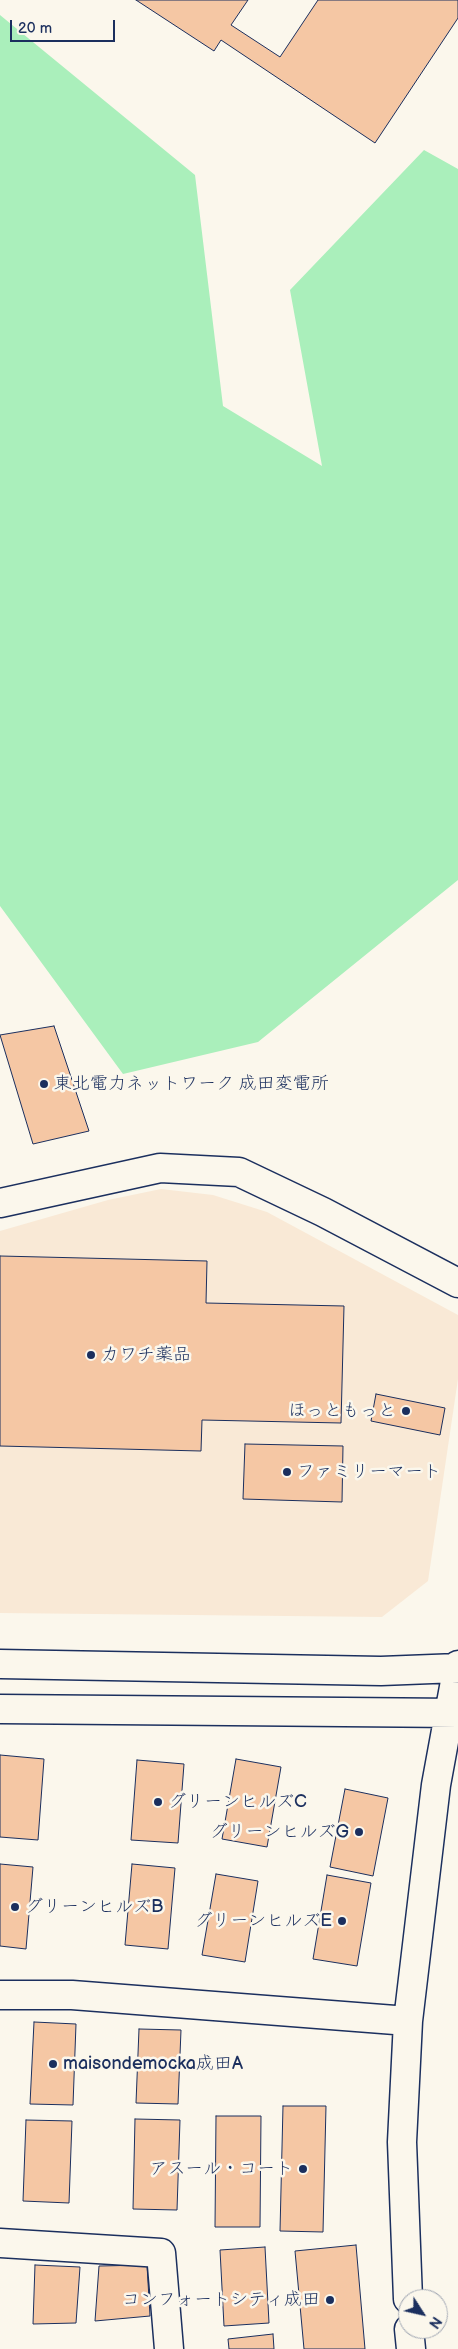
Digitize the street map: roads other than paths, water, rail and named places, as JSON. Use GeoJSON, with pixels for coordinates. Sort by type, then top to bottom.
{"type":"FeatureCollection","features":[{"type":"Feature","properties":{"kind":"street"},"geometry":{"type":"LineString","coordinates":[[0,1203],[160,1168],[239,1172],[323,1212],[458,1283]]}},
{"type":"Feature","properties":{"kind":"street"},"geometry":{"type":"LineString","coordinates":[[0,1664],[381,1671],[458,1667],[454,1713],[436,1785],[408,2021],[402,2142],[408,2289]]}},
{"type":"Feature","properties":{"kind":"street"},"geometry":{"type":"LineString","coordinates":[[0,1709],[454,1713]]}},
{"type":"Feature","properties":{"kind":"street"},"geometry":{"type":"LineString","coordinates":[[0,1995],[72,1995],[408,2021]]}},
{"type":"Feature","properties":{"kind":"street"},"geometry":{"type":"LineString","coordinates":[[0,2243],[161,2253],[169,2349]]}},
{"type":"Feature","properties":{"kind":"place","name":"東北電力ネットワーク 成田変電所"},"geometry":{"type":"Point","coordinates":[44,1084]}},
{"type":"Feature","properties":{"kind":"place","name":"カワチ薬品"},"geometry":{"type":"Point","coordinates":[91,1355]}},
{"type":"Feature","properties":{"kind":"place","name":"ほっともっと"},"geometry":{"type":"Point","coordinates":[406,1411]}},
{"type":"Feature","properties":{"kind":"place","name":"ファミリーマート"},"geometry":{"type":"Point","coordinates":[287,1472]}},
{"type":"Feature","properties":{"kind":"place","name":"グリーンヒルズC"},"geometry":{"type":"Point","coordinates":[158,1802]}},
{"type":"Feature","properties":{"kind":"place","name":"グリーンヒルズG"},"geometry":{"type":"Point","coordinates":[359,1832]}},
{"type":"Feature","properties":{"kind":"place","name":"グリーンヒルズB"},"geometry":{"type":"Point","coordinates":[15,1907]}},
{"type":"Feature","properties":{"kind":"place","name":"グリーンヒルズE"},"geometry":{"type":"Point","coordinates":[342,1921]}},
{"type":"Feature","properties":{"kind":"place","name":"maisondemocka成田A"},"geometry":{"type":"Point","coordinates":[53,2064]}},
{"type":"Feature","properties":{"kind":"place","name":"アスール・コート"},"geometry":{"type":"Point","coordinates":[303,2169]}},
{"type":"Feature","properties":{"kind":"place","name":"コンフォートシティ成田"},"geometry":{"type":"Point","coordinates":[330,2300]}}]}
